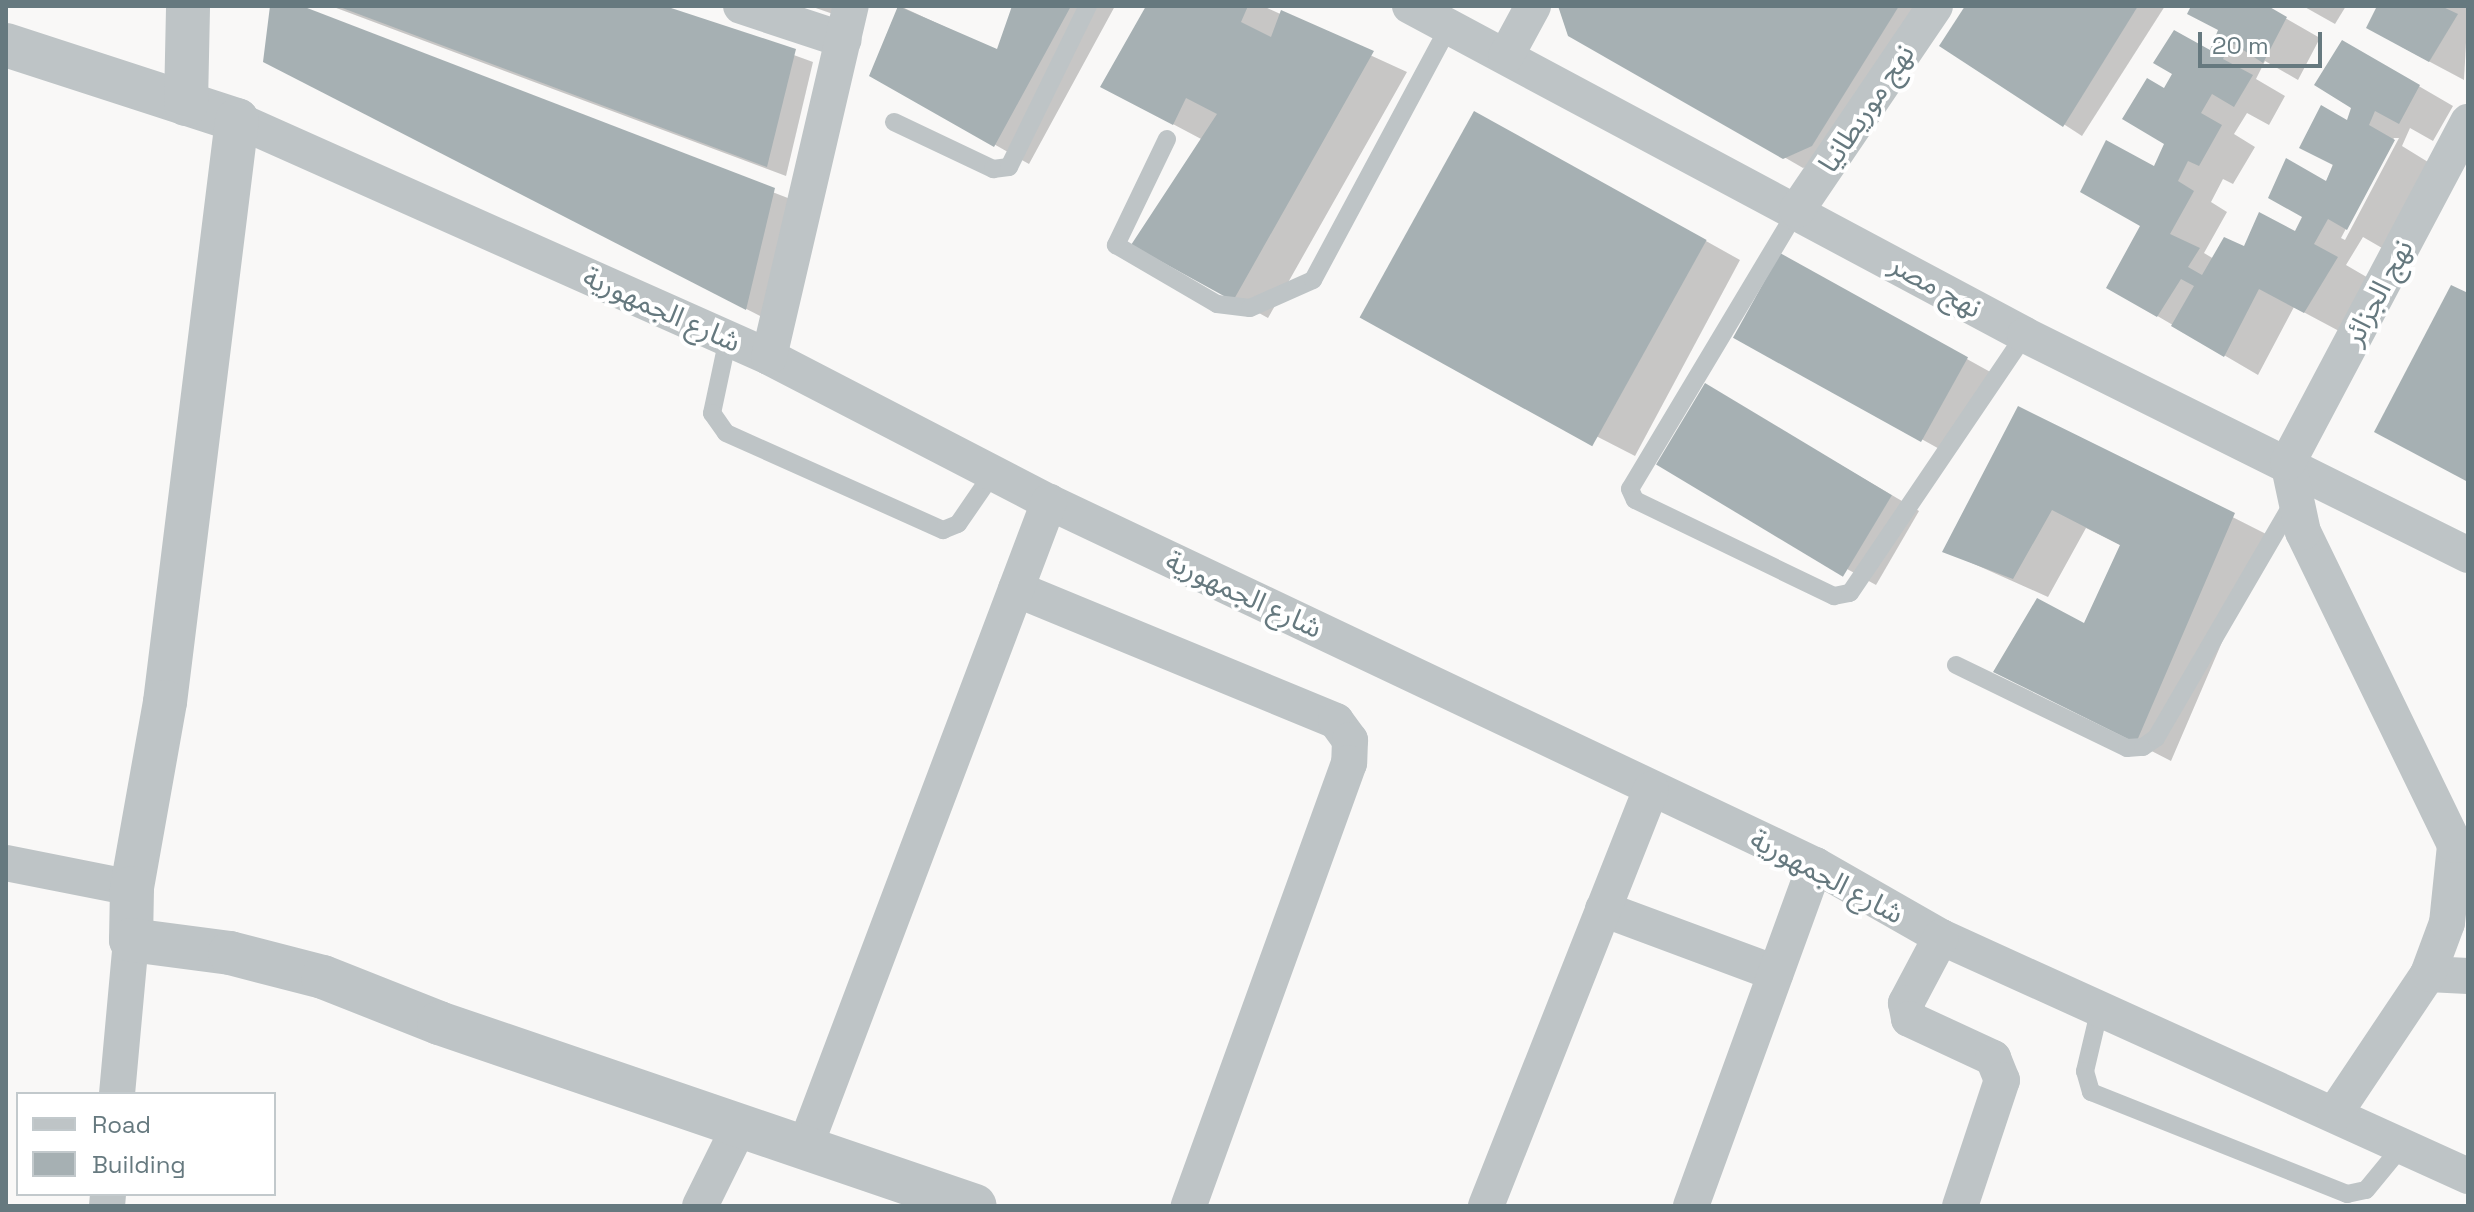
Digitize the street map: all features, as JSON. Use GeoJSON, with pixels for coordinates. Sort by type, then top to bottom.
{"type":"FeatureCollection","features":[{"type":"Feature","properties":{"kind":"street"},"geometry":{"type":"LineString","coordinates":[[186,104],[188,6]]}},
{"type":"Feature","properties":{"kind":"street"},"geometry":{"type":"LineString","coordinates":[[741,6],[848,23],[769,357]]}},
{"type":"Feature","properties":{"kind":"street","name":"نهج مصر"},"geometry":{"type":"LineString","coordinates":[[1410,6],[1797,210],[2025,335],[2288,462],[2468,555]]}},
{"type":"Feature","properties":{"kind":"street"},"geometry":{"type":"LineString","coordinates":[[1506,56],[1533,6]]}},
{"type":"Feature","properties":{"kind":"street","name":"نهج موريطانيا"},"geometry":{"type":"LineString","coordinates":[[1797,210],[1935,6]]}},
{"type":"Feature","properties":{"kind":"street","name":"شارع الجمهورية"},"geometry":{"type":"LineString","coordinates":[[6,45],[237,120],[728,338],[1049,502],[1651,790],[1815,865],[1941,937],[2099,1012],[2335,1113],[2468,1176]]}},
{"type":"Feature","properties":{"kind":"street"},"geometry":{"type":"LineString","coordinates":[[117,1092],[131,940],[132,888],[165,702],[237,120]]}},
{"type":"Feature","properties":{"kind":"street","name":"نهج الجزائر"},"geometry":{"type":"LineString","coordinates":[[2288,462],[2468,122]]}},
{"type":"Feature","properties":{"kind":"street"},"geometry":{"type":"LineString","coordinates":[[2288,462],[2303,532],[2455,845],[2447,923],[2428,974],[2335,1113]]}},
{"type":"Feature","properties":{"kind":"street"},"geometry":{"type":"LineString","coordinates":[[805,1147],[1049,502]]}},
{"type":"Feature","properties":{"kind":"street"},"geometry":{"type":"LineString","coordinates":[[1016,589],[1336,721],[1350,740],[1349,763],[1189,1206]]}},
{"type":"Feature","properties":{"kind":"street"},"geometry":{"type":"LineString","coordinates":[[1486,1206],[1651,790]]}},
{"type":"Feature","properties":{"kind":"street"},"geometry":{"type":"LineString","coordinates":[[6,863],[132,888]]}},
{"type":"Feature","properties":{"kind":"street"},"geometry":{"type":"LineString","coordinates":[[1691,1206],[1815,865]]}},
{"type":"Feature","properties":{"kind":"street"},"geometry":{"type":"LineString","coordinates":[[1603,909],[1775,973]]}},
{"type":"Feature","properties":{"kind":"street"},"geometry":{"type":"LineString","coordinates":[[1941,937],[1906,1003],[1909,1019],[1993,1058],[2002,1080],[1960,1206]]}},
{"type":"Feature","properties":{"kind":"street"},"geometry":{"type":"LineString","coordinates":[[131,940],[230,953],[323,977],[439,1023],[975,1206]]}},
{"type":"Feature","properties":{"kind":"street"},"geometry":{"type":"LineString","coordinates":[[2428,974],[2468,976]]}},
{"type":"Feature","properties":{"kind":"street"},"geometry":{"type":"LineString","coordinates":[[700,1206],[740,1125]]}},
{"type":"Feature","properties":{"kind":"lane"},"geometry":{"type":"LineString","coordinates":[[894,122],[993,169],[1009,167],[1088,6]]}},
{"type":"Feature","properties":{"kind":"lane"},"geometry":{"type":"LineString","coordinates":[[1167,139],[1116,245],[1217,304],[1250,308],[1313,280],[1449,26]]}},
{"type":"Feature","properties":{"kind":"lane"},"geometry":{"type":"LineString","coordinates":[[1797,210],[1637,476],[1630,489],[1635,500],[1834,596],[1850,593],[2025,335]]}},
{"type":"Feature","properties":{"kind":"lane"},"geometry":{"type":"LineString","coordinates":[[728,338],[712,413],[726,433],[943,530],[958,524],[993,473]]}},
{"type":"Feature","properties":{"kind":"lane"},"geometry":{"type":"LineString","coordinates":[[1956,665],[2127,748],[2143,747],[2156,738],[2295,501]]}},
{"type":"Feature","properties":{"kind":"lane"},"geometry":{"type":"LineString","coordinates":[[2099,1012],[2085,1071],[2091,1092],[2347,1194],[2366,1190],[2403,1145]]}},
{"type":"Feature","properties":{"kind":"building"},"geometry":{"type":"Polygon","coordinates":[[[270,6],[302,6],[775,188],[746,310],[263,62],[270,6]]]}},
{"type":"Feature","properties":{"kind":"building"},"geometry":{"type":"Polygon","coordinates":[[[337,6],[665,6],[796,49],[767,167],[337,6]]]}},
{"type":"Feature","properties":{"kind":"building"},"geometry":{"type":"Polygon","coordinates":[[[898,6],[997,49],[1012,6],[1071,6],[994,147],[869,76],[898,6]]]}},
{"type":"Feature","properties":{"kind":"building"},"geometry":{"type":"Polygon","coordinates":[[[1146,6],[1248,6],[1241,22],[1271,37],[1281,10],[1374,51],[1233,301],[1131,245],[1217,114],[1186,98],[1173,125],[1100,87],[1146,6]]]}},
{"type":"Feature","properties":{"kind":"building"},"geometry":{"type":"Polygon","coordinates":[[[1558,6],[1899,6],[1812,146],[1783,159],[1568,36],[1558,6]]]}},
{"type":"Feature","properties":{"kind":"building"},"geometry":{"type":"Polygon","coordinates":[[[1965,6],[2138,6],[2063,127],[1939,46],[1965,6]]]}},
{"type":"Feature","properties":{"kind":"building"},"geometry":{"type":"Polygon","coordinates":[[[2191,6],[2268,6],[2287,17],[2263,63],[2231,42],[2223,59],[2253,75],[2234,107],[2212,94],[2201,113],[2222,125],[2199,166],[2188,161],[2178,181],[2194,191],[2170,234],[2200,248],[2188,267],[2202,275],[2224,237],[2244,246],[2259,212],[2295,231],[2302,217],[2268,198],[2286,158],[2326,181],[2333,165],[2299,148],[2321,105],[2347,120],[2351,108],[2314,85],[2342,40],[2420,85],[2399,124],[2375,111],[2369,125],[2395,140],[2347,230],[2328,219],[2314,244],[2338,257],[2304,313],[2259,289],[2224,357],[2171,326],[2194,286],[2181,279],[2157,317],[2106,288],[2140,226],[2080,192],[2106,140],[2154,166],[2164,144],[2122,119],[2147,78],[2164,88],[2172,74],[2153,63],[2174,30],[2210,50],[2218,30],[2187,14],[2191,6]]]}},
{"type":"Feature","properties":{"kind":"building"},"geometry":{"type":"Polygon","coordinates":[[[2377,6],[2441,6],[2458,14],[2429,62],[2366,28],[2377,6]]]}},
{"type":"Feature","properties":{"kind":"building"},"geometry":{"type":"Polygon","coordinates":[[[1474,111],[1707,240],[1592,446],[1360,317],[1474,111]]]}},
{"type":"Feature","properties":{"kind":"building"},"geometry":{"type":"Polygon","coordinates":[[[1780,253],[1968,357],[1921,442],[1733,338],[1780,253]]]}},
{"type":"Feature","properties":{"kind":"building"},"geometry":{"type":"Polygon","coordinates":[[[2451,285],[2468,293],[2468,482],[2374,432],[2451,285]]]}},
{"type":"Feature","properties":{"kind":"building"},"geometry":{"type":"Polygon","coordinates":[[[1705,383],[1892,495],[1843,577],[1656,464],[1705,383]]]}},
{"type":"Feature","properties":{"kind":"building"},"geometry":{"type":"Polygon","coordinates":[[[2018,406],[2235,513],[2136,743],[1993,672],[2037,598],[2084,623],[2120,545],[2052,510],[2013,579],[1942,552],[2018,406]]]}}]}
